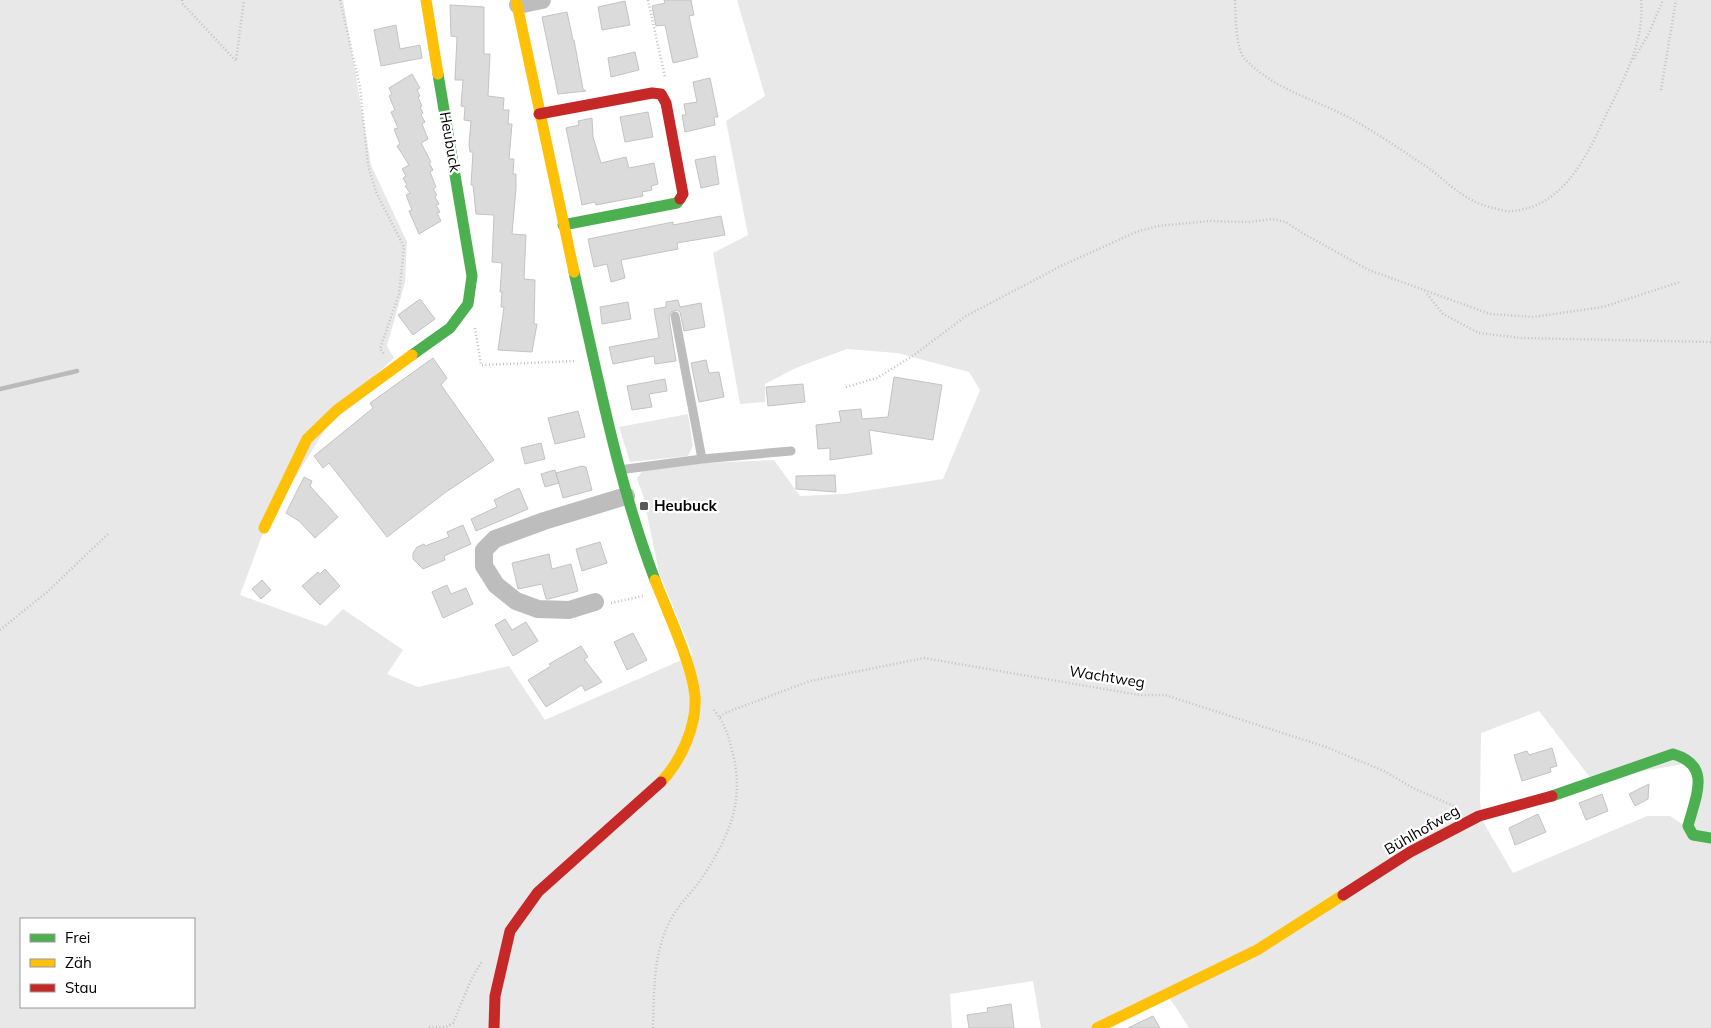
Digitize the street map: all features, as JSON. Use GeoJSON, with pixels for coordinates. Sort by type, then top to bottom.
{"type":"FeatureCollection","features":[{"type":"Feature","properties":{"kind":"street","name":"Heubuck"},"geometry":{"type":"LineString","coordinates":[[264,528],[307,439],[337,410],[393,367],[450,328],[468,304],[472,276],[426,0]]}},
{"type":"Feature","properties":{"kind":"street"},"geometry":{"type":"LineString","coordinates":[[494,1028],[495,996],[510,930],[538,892],[662,781],[679,760],[690,733],[695,696],[684,658],[626,496],[563,225],[517,2],[542,0]]}},
{"type":"Feature","properties":{"kind":"street"},"geometry":{"type":"LineString","coordinates":[[539,114],[652,93],[661,94],[666,103],[683,194],[677,203],[563,225]]}},
{"type":"Feature","properties":{"kind":"street"},"geometry":{"type":"LineString","coordinates":[[595,602],[569,610],[538,609],[516,601],[496,585],[484,566],[484,550],[495,538],[626,496]]}},
{"type":"Feature","properties":{"kind":"street","name":"Bühlhofweg"},"geometry":{"type":"LineString","coordinates":[[1097,1028],[1257,950],[1410,852],[1479,816],[1573,790],[1673,754],[1689,758],[1697,764],[1702,777],[1688,826],[1693,835],[1711,838]]}},
{"type":"Feature","properties":{"kind":"lane"},"geometry":{"type":"LineString","coordinates":[[675,316],[702,458]]}},
{"type":"Feature","properties":{"kind":"lane"},"geometry":{"type":"LineString","coordinates":[[619,470],[702,458],[791,451]]}},
{"type":"Feature","properties":{"kind":"path"},"geometry":{"type":"LineString","coordinates":[[182,0],[183,4],[236,61],[244,0]]}},
{"type":"Feature","properties":{"kind":"path"},"geometry":{"type":"LineString","coordinates":[[340,0],[360,87],[368,165],[376,192],[404,246],[399,294],[380,349],[393,367]]}},
{"type":"Feature","properties":{"kind":"path"},"geometry":{"type":"LineString","coordinates":[[648,0],[666,82],[661,94]]}},
{"type":"Feature","properties":{"kind":"path"},"geometry":{"type":"LineString","coordinates":[[1235,0],[1237,33],[1243,57],[1260,73],[1287,90],[1349,118],[1425,166],[1457,192],[1479,204],[1511,212],[1541,204],[1567,185],[1590,150],[1632,61],[1649,34],[1663,0]]}},
{"type":"Feature","properties":{"kind":"path"},"geometry":{"type":"LineString","coordinates":[[1632,61],[1643,20],[1641,0]]}},
{"type":"Feature","properties":{"kind":"path"},"geometry":{"type":"LineString","coordinates":[[1661,90],[1676,0]]}},
{"type":"Feature","properties":{"kind":"path"},"geometry":{"type":"LineString","coordinates":[[846,387],[877,378],[914,355],[966,316],[1061,266],[1136,232],[1158,226],[1208,221],[1250,222],[1272,219],[1286,222],[1369,270],[1490,314],[1533,317],[1603,307],[1680,282]]}},
{"type":"Feature","properties":{"kind":"path"},"geometry":{"type":"LineString","coordinates":[[1426,292],[1443,314],[1480,333],[1521,338],[1711,342]]}},
{"type":"Feature","properties":{"kind":"path"},"geometry":{"type":"LineString","coordinates":[[462,314],[476,330],[481,365],[593,360]]}},
{"type":"Feature","properties":{"kind":"path"},"geometry":{"type":"LineString","coordinates":[[0,630],[47,592],[109,533]]}},
{"type":"Feature","properties":{"kind":"path"},"geometry":{"type":"LineString","coordinates":[[595,602],[610,604],[659,592]]}},
{"type":"Feature","properties":{"kind":"path","name":"Wachtweg"},"geometry":{"type":"LineString","coordinates":[[720,717],[725,713],[766,696],[810,682],[924,658],[1139,695],[1165,695],[1326,747],[1384,771],[1413,788],[1479,816]]}},
{"type":"Feature","properties":{"kind":"path"},"geometry":{"type":"LineString","coordinates":[[653,1028],[656,967],[666,928],[676,907],[703,876],[716,853],[737,805],[739,784],[727,732],[720,717],[707,702],[695,696]]}},
{"type":"Feature","properties":{"kind":"path"},"geometry":{"type":"LineString","coordinates":[[429,1026],[446,1027],[452,1024],[471,980],[483,958]]}},
{"type":"Feature","properties":{"kind":"shaded area"},"geometry":{"type":"Polygon","coordinates":[[[0,0],[343,0],[371,165],[407,242],[405,282],[387,346],[394,358],[337,410],[266,525],[240,595],[326,626],[343,609],[403,650],[387,674],[418,687],[509,666],[545,720],[693,655],[659,572],[643,495],[637,479],[642,471],[704,463],[774,460],[800,496],[844,494],[943,479],[980,390],[969,372],[897,353],[847,349],[798,367],[765,384],[765,402],[740,404],[713,253],[748,235],[726,121],[765,96],[737,0],[1711,0],[1711,1028],[1189,1028],[1169,997],[1109,1028],[1041,1028],[1033,981],[950,994],[952,1028],[0,1028],[0,0]],[[1539,711],[1481,733],[1480,801],[1482,820],[1513,873],[1647,816],[1670,816],[1684,825],[1697,787],[1689,763],[1592,780],[1539,711]]]}},
{"type":"Feature","properties":{"kind":"shaded area"},"geometry":{"type":"Polygon","coordinates":[[[688,414],[693,446],[688,456],[630,462],[619,427],[688,414]]]}},
{"type":"Feature","properties":{"kind":"building"},"geometry":{"type":"Polygon","coordinates":[[[664,0],[691,0],[694,15],[689,16],[698,57],[673,63],[665,25],[656,26],[652,6],[665,3],[664,0]]]}},
{"type":"Feature","properties":{"kind":"building"},"geometry":{"type":"Polygon","coordinates":[[[625,1],[630,25],[602,30],[598,7],[625,1]]]}},
{"type":"Feature","properties":{"kind":"building"},"geometry":{"type":"Polygon","coordinates":[[[450,5],[484,7],[484,54],[490,54],[488,96],[504,98],[503,110],[509,110],[508,124],[512,124],[509,159],[514,159],[513,174],[516,174],[512,234],[526,235],[524,279],[535,280],[534,324],[537,324],[532,352],[498,350],[504,307],[501,307],[502,292],[500,292],[502,263],[492,262],[494,215],[476,214],[473,185],[471,185],[473,152],[470,152],[469,145],[471,121],[464,120],[465,107],[461,106],[463,80],[455,80],[457,37],[451,36],[450,5]]]}},
{"type":"Feature","properties":{"kind":"building"},"geometry":{"type":"Polygon","coordinates":[[[567,12],[583,89],[586,91],[558,94],[542,17],[567,12]]]}},
{"type":"Feature","properties":{"kind":"building"},"geometry":{"type":"Polygon","coordinates":[[[396,25],[400,49],[420,45],[422,58],[381,66],[374,30],[396,25]]]}},
{"type":"Feature","properties":{"kind":"building"},"geometry":{"type":"Polygon","coordinates":[[[635,52],[639,70],[611,77],[608,58],[635,52]]]}},
{"type":"Feature","properties":{"kind":"building"},"geometry":{"type":"Polygon","coordinates":[[[412,74],[420,88],[417,90],[420,96],[418,97],[422,106],[420,107],[423,113],[421,115],[425,122],[422,124],[428,139],[421,143],[431,162],[429,163],[433,170],[430,172],[436,187],[433,189],[437,195],[435,197],[439,204],[436,205],[440,212],[437,213],[441,221],[419,234],[409,211],[412,210],[406,195],[410,193],[405,186],[407,185],[403,178],[406,176],[402,169],[409,165],[397,146],[400,144],[394,129],[398,128],[391,112],[395,110],[389,96],[392,94],[389,88],[412,74]]]}},
{"type":"Feature","properties":{"kind":"building"},"geometry":{"type":"Polygon","coordinates":[[[710,78],[718,117],[714,117],[715,125],[685,132],[682,115],[686,115],[684,104],[697,102],[693,82],[710,78]]]}},
{"type":"Feature","properties":{"kind":"building"},"geometry":{"type":"Polygon","coordinates":[[[648,112],[653,137],[625,142],[620,117],[648,112]]]}},
{"type":"Feature","properties":{"kind":"building"},"geometry":{"type":"Polygon","coordinates":[[[592,118],[593,137],[601,163],[626,157],[629,168],[654,163],[658,184],[651,186],[652,190],[642,192],[643,196],[596,205],[595,202],[582,205],[566,128],[579,125],[578,121],[592,118]]]}},
{"type":"Feature","properties":{"kind":"building"},"geometry":{"type":"Polygon","coordinates":[[[715,156],[719,184],[701,188],[695,160],[715,156]]]}},
{"type":"Feature","properties":{"kind":"building"},"geometry":{"type":"Polygon","coordinates":[[[721,216],[725,235],[677,243],[678,249],[621,260],[625,278],[611,282],[607,264],[594,267],[588,239],[673,222],[673,225],[721,216]]]}},
{"type":"Feature","properties":{"kind":"building"},"geometry":{"type":"Polygon","coordinates":[[[420,299],[435,319],[413,335],[398,315],[420,299]]]}},
{"type":"Feature","properties":{"kind":"building"},"geometry":{"type":"Polygon","coordinates":[[[678,300],[680,307],[701,303],[705,327],[684,331],[680,312],[677,310],[671,312],[669,317],[676,361],[655,364],[654,356],[613,364],[609,347],[659,338],[654,309],[666,307],[666,302],[678,300]]]}},
{"type":"Feature","properties":{"kind":"building"},"geometry":{"type":"Polygon","coordinates":[[[628,302],[631,319],[602,324],[600,307],[628,302]]]}},
{"type":"Feature","properties":{"kind":"building"},"geometry":{"type":"Polygon","coordinates":[[[433,358],[447,378],[441,385],[494,460],[446,492],[387,537],[329,463],[323,468],[314,456],[373,408],[370,403],[433,358]]]}},
{"type":"Feature","properties":{"kind":"building"},"geometry":{"type":"Polygon","coordinates":[[[706,360],[709,373],[719,372],[724,397],[699,402],[691,363],[706,360]]]}},
{"type":"Feature","properties":{"kind":"building"},"geometry":{"type":"Polygon","coordinates":[[[894,377],[942,385],[933,440],[869,430],[872,454],[830,460],[830,448],[818,449],[816,425],[841,422],[839,411],[861,409],[862,419],[888,417],[894,377]]]}},
{"type":"Feature","properties":{"kind":"building"},"geometry":{"type":"Polygon","coordinates":[[[665,379],[667,391],[649,394],[652,407],[632,410],[627,386],[665,379]]]}},
{"type":"Feature","properties":{"kind":"building"},"geometry":{"type":"Polygon","coordinates":[[[803,384],[805,402],[768,406],[766,387],[803,384]]]}},
{"type":"Feature","properties":{"kind":"building"},"geometry":{"type":"Polygon","coordinates":[[[578,411],[585,437],[555,444],[548,418],[578,411]]]}},
{"type":"Feature","properties":{"kind":"building"},"geometry":{"type":"Polygon","coordinates":[[[541,443],[545,459],[525,464],[521,448],[541,443]]]}},
{"type":"Feature","properties":{"kind":"building"},"geometry":{"type":"Polygon","coordinates":[[[582,466],[586,467],[592,490],[563,498],[556,473],[582,466]]]}},
{"type":"Feature","properties":{"kind":"building"},"geometry":{"type":"Polygon","coordinates":[[[555,470],[559,483],[545,487],[541,474],[555,470]]]}},
{"type":"Feature","properties":{"kind":"building"},"geometry":{"type":"Polygon","coordinates":[[[835,475],[836,492],[796,489],[796,476],[835,475]]]}},
{"type":"Feature","properties":{"kind":"building"},"geometry":{"type":"Polygon","coordinates":[[[304,477],[312,481],[310,486],[338,517],[315,538],[299,521],[286,513],[304,477]]]}},
{"type":"Feature","properties":{"kind":"building"},"geometry":{"type":"Polygon","coordinates":[[[519,488],[528,509],[476,531],[471,519],[497,507],[494,500],[519,488]]]}},
{"type":"Feature","properties":{"kind":"building"},"geometry":{"type":"Polygon","coordinates":[[[463,525],[471,544],[444,556],[445,560],[423,569],[413,559],[413,553],[417,547],[449,537],[447,532],[463,525]]]}},
{"type":"Feature","properties":{"kind":"building"},"geometry":{"type":"Polygon","coordinates":[[[600,542],[607,563],[582,571],[576,549],[600,542]]]}},
{"type":"Feature","properties":{"kind":"building"},"geometry":{"type":"Polygon","coordinates":[[[549,554],[552,569],[571,564],[578,591],[546,599],[542,584],[518,589],[512,563],[549,554]]]}},
{"type":"Feature","properties":{"kind":"building"},"geometry":{"type":"Polygon","coordinates":[[[325,569],[340,586],[320,605],[302,586],[318,572],[320,574],[325,569]]]}},
{"type":"Feature","properties":{"kind":"building"},"geometry":{"type":"Polygon","coordinates":[[[262,580],[271,590],[261,599],[252,589],[262,580]]]}},
{"type":"Feature","properties":{"kind":"building"},"geometry":{"type":"Polygon","coordinates":[[[447,585],[451,594],[466,588],[473,604],[443,618],[432,592],[447,585]]]}},
{"type":"Feature","properties":{"kind":"building"},"geometry":{"type":"Polygon","coordinates":[[[505,619],[512,630],[526,622],[538,641],[513,656],[495,625],[505,619]]]}},
{"type":"Feature","properties":{"kind":"building"},"geometry":{"type":"Polygon","coordinates":[[[633,633],[647,660],[627,670],[614,642],[633,633]]]}},
{"type":"Feature","properties":{"kind":"building"},"geometry":{"type":"Polygon","coordinates":[[[581,646],[588,657],[584,659],[602,682],[585,691],[582,685],[546,707],[528,680],[551,666],[549,664],[581,646]]]}},
{"type":"Feature","properties":{"kind":"building"},"geometry":{"type":"Polygon","coordinates":[[[1552,748],[1557,766],[1550,768],[1551,772],[1522,781],[1514,755],[1527,751],[1529,755],[1552,748]]]}},
{"type":"Feature","properties":{"kind":"building"},"geometry":{"type":"Polygon","coordinates":[[[1649,784],[1648,799],[1635,806],[1629,794],[1649,784]]]}},
{"type":"Feature","properties":{"kind":"building"},"geometry":{"type":"Polygon","coordinates":[[[1602,794],[1608,811],[1586,820],[1579,803],[1602,794]]]}},
{"type":"Feature","properties":{"kind":"building"},"geometry":{"type":"Polygon","coordinates":[[[1538,814],[1546,832],[1515,845],[1509,828],[1538,814]]]}},
{"type":"Feature","properties":{"kind":"building"},"geometry":{"type":"Polygon","coordinates":[[[1011,1004],[1014,1028],[969,1028],[967,1015],[988,1012],[987,1008],[1011,1004]]]}},
{"type":"Feature","properties":{"kind":"building"},"geometry":{"type":"Polygon","coordinates":[[[1153,1016],[1160,1028],[1128,1028],[1153,1016]]]}},
{"type":"Feature","properties":{"kind":"waterway"},"geometry":{"type":"LineString","coordinates":[[0,389],[77,371]]}},
{"type":"Feature","properties":{"kind":"traffic: fast"},"geometry":{"type":"LineString","coordinates":[[412,355],[450,328],[468,304],[472,276],[438,74]]}},
{"type":"Feature","properties":{"kind":"traffic: fast"},"geometry":{"type":"LineString","coordinates":[[563,225],[677,203],[680,199]]}},
{"type":"Feature","properties":{"kind":"traffic: fast"},"geometry":{"type":"LineString","coordinates":[[574,272],[619,466],[655,580]]}},
{"type":"Feature","properties":{"kind":"traffic: fast"},"geometry":{"type":"LineString","coordinates":[[1552,796],[1673,754],[1693,765],[1697,773],[1697,792],[1688,826],[1693,835],[1711,838]]}},
{"type":"Feature","properties":{"kind":"traffic: slow"},"geometry":{"type":"LineString","coordinates":[[426,0],[438,74]]}},
{"type":"Feature","properties":{"kind":"traffic: slow"},"geometry":{"type":"LineString","coordinates":[[516,0],[574,272]]}},
{"type":"Feature","properties":{"kind":"traffic: slow"},"geometry":{"type":"LineString","coordinates":[[264,528],[307,439],[337,410],[412,355]]}},
{"type":"Feature","properties":{"kind":"traffic: slow"},"geometry":{"type":"LineString","coordinates":[[655,580],[684,653],[695,696],[693,719],[686,742],[675,764],[661,782]]}},
{"type":"Feature","properties":{"kind":"traffic: slow"},"geometry":{"type":"LineString","coordinates":[[1097,1028],[1257,950],[1343,895]]}},
{"type":"Feature","properties":{"kind":"traffic: jam"},"geometry":{"type":"LineString","coordinates":[[539,114],[652,93],[661,94],[666,103],[683,194],[680,199]]}},
{"type":"Feature","properties":{"kind":"traffic: jam"},"geometry":{"type":"LineString","coordinates":[[494,1028],[495,996],[510,931],[538,892],[661,782]]}},
{"type":"Feature","properties":{"kind":"traffic: jam"},"geometry":{"type":"LineString","coordinates":[[1343,895],[1410,852],[1479,816],[1552,796]]}},
{"type":"Feature","properties":{"kind":"place","name":"Heubuck"},"geometry":{"type":"Point","coordinates":[644,506]}}]}
